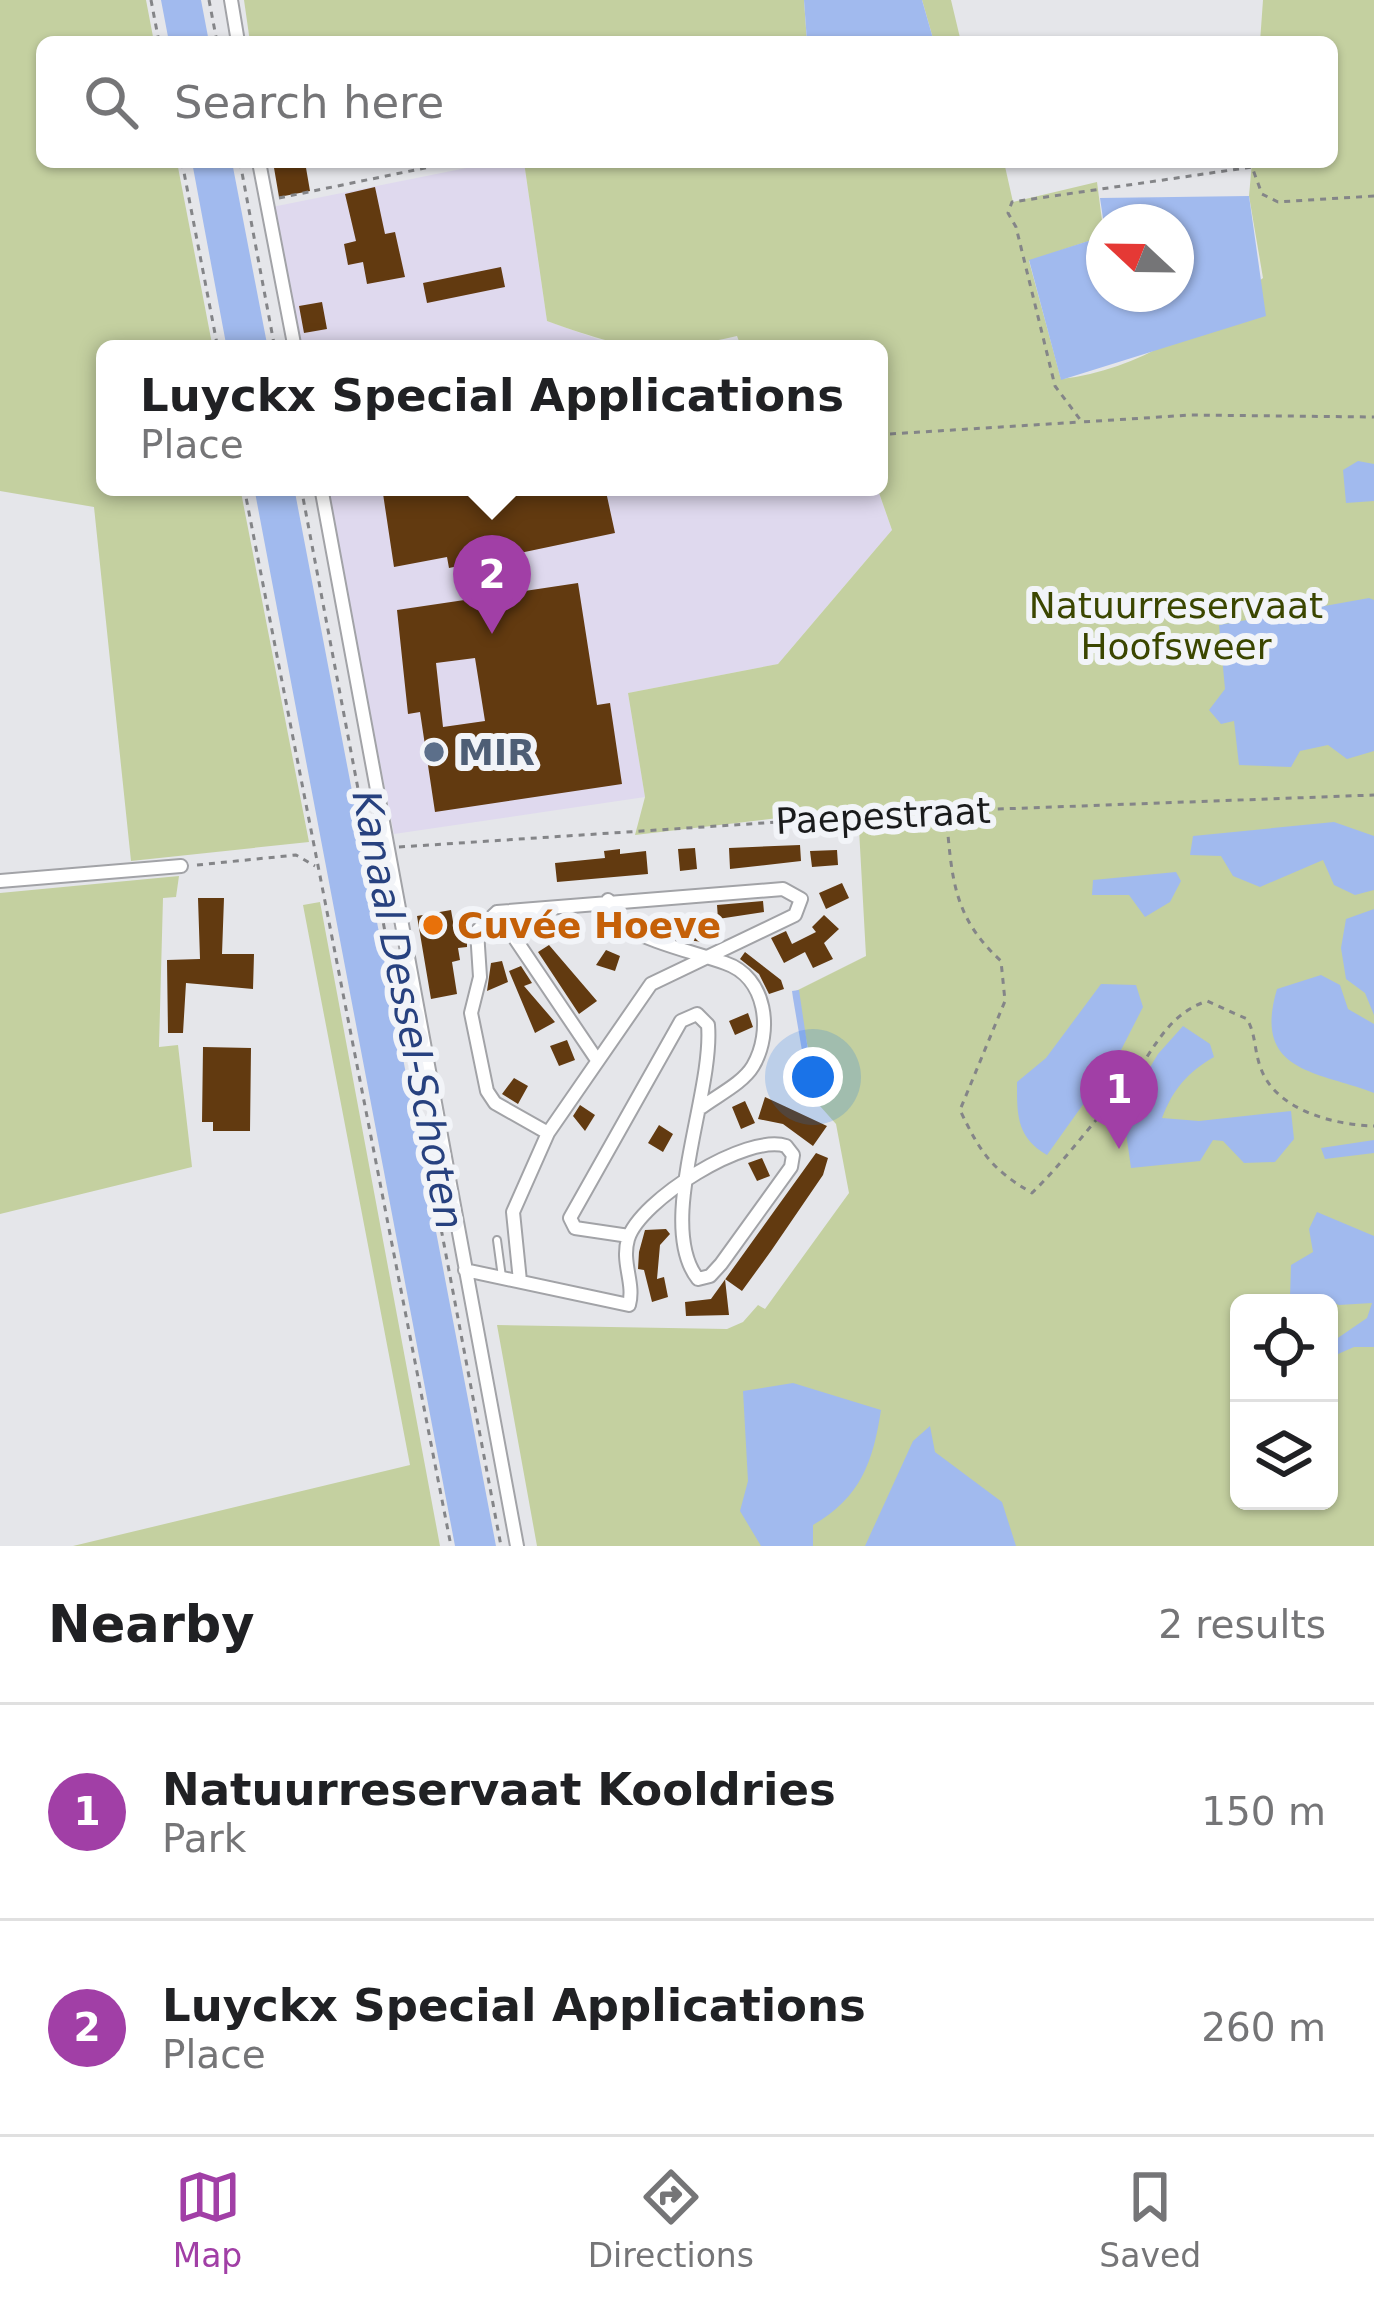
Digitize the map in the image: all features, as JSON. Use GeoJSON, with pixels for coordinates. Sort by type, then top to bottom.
{"type":"FeatureCollection","features":[{"type":"Feature","properties":{"kind":"street"},"geometry":{"type":"LineString","coordinates":[[231,0],[237,36]]}},
{"type":"Feature","properties":{"kind":"street"},"geometry":{"type":"LineString","coordinates":[[260,168],[293,340]]}},
{"type":"Feature","properties":{"kind":"street"},"geometry":{"type":"LineString","coordinates":[[323,496],[392,848],[517,1546]]}},
{"type":"Feature","properties":{"kind":"street"},"geometry":{"type":"LineString","coordinates":[[0,881],[181,866]]}},
{"type":"Feature","properties":{"kind":"street"},"geometry":{"type":"LineString","coordinates":[[520,1280],[513,1212],[548,1133],[651,984],[710,960],[796,914],[801,899],[783,889],[608,900],[497,912],[476,931],[480,977],[471,1013],[488,1091],[495,1103],[548,1133]]}},
{"type":"Feature","properties":{"kind":"street"},"geometry":{"type":"LineString","coordinates":[[608,900],[620,924],[634,933],[728,964],[749,980],[766,1024],[752,1069],[702,1107]]}},
{"type":"Feature","properties":{"kind":"street"},"geometry":{"type":"LineString","coordinates":[[497,912],[597,1060]]}},
{"type":"Feature","properties":{"kind":"street"},"geometry":{"type":"LineString","coordinates":[[465,1270],[628,1305],[632,1293],[624,1266],[629,1236],[649,1208],[685,1180],[768,1143],[786,1146],[793,1155],[754,1223],[710,1276],[698,1279],[688,1267],[685,1180],[702,1107],[709,1037],[708,1024],[697,1014],[681,1021],[570,1218],[575,1228],[629,1236]]}},
{"type":"Feature","properties":{"kind":"lane"},"geometry":{"type":"LineString","coordinates":[[497,1240],[502,1277]]}},
{"type":"Feature","properties":{"kind":"path"},"geometry":{"type":"LineString","coordinates":[[152,0],[158,36]]}},
{"type":"Feature","properties":{"kind":"path"},"geometry":{"type":"LineString","coordinates":[[209,0],[216,36]]}},
{"type":"Feature","properties":{"kind":"path"},"geometry":{"type":"LineString","coordinates":[[183,168],[216,340]]}},
{"type":"Feature","properties":{"kind":"path"},"geometry":{"type":"LineString","coordinates":[[241,168],[273,340]]}},
{"type":"Feature","properties":{"kind":"path"},"geometry":{"type":"LineString","coordinates":[[266,201],[425,168]]}},
{"type":"Feature","properties":{"kind":"path"},"geometry":{"type":"LineString","coordinates":[[1082,422],[1055,386],[1016,227],[1008,213],[1012,202],[1245,168]]}},
{"type":"Feature","properties":{"kind":"path"},"geometry":{"type":"LineString","coordinates":[[1252,168],[1262,194],[1278,202],[1374,196]]}},
{"type":"Feature","properties":{"kind":"path"},"geometry":{"type":"LineString","coordinates":[[890,434],[1191,416],[1374,417]]}},
{"type":"Feature","properties":{"kind":"path"},"geometry":{"type":"LineString","coordinates":[[246,496],[316,867],[370,1112],[451,1546]]}},
{"type":"Feature","properties":{"kind":"path"},"geometry":{"type":"LineString","coordinates":[[303,496],[501,1546]]}},
{"type":"Feature","properties":{"kind":"path","name":"Paepestraat"},"geometry":{"type":"LineString","coordinates":[[392,848],[946,811],[1374,794]]}},
{"type":"Feature","properties":{"kind":"path"},"geometry":{"type":"LineString","coordinates":[[946,811],[952,881],[969,932],[1001,961],[1004,1001],[960,1110],[983,1157],[1012,1180],[1032,1193],[1128,1083],[1164,1029],[1187,1008],[1207,1001],[1247,1019],[1260,1067],[1276,1094],[1336,1125],[1374,1126]]}},
{"type":"Feature","properties":{"kind":"path"},"geometry":{"type":"LineString","coordinates":[[181,866],[296,855],[316,867]]}},
{"type":"Feature","properties":{"kind":"shaded area"},"geometry":{"type":"Polygon","coordinates":[[[466,168],[525,168],[547,321],[600,340],[297,340],[272,207],[466,168]]]}},
{"type":"Feature","properties":{"kind":"shaded area"},"geometry":{"type":"Polygon","coordinates":[[[328,496],[880,496],[892,530],[778,664],[628,693],[645,797],[394,834],[328,496]]]}},
{"type":"Feature","properties":{"kind":"green space"},"geometry":{"type":"Polygon","coordinates":[[[0,0],[146,0],[153,36],[36,36],[36,168],[178,168],[211,340],[96,340],[96,496],[242,496],[309,842],[131,861],[94,507],[0,491],[0,0]]]}},
{"type":"Feature","properties":{"kind":"green space"},"geometry":{"type":"Polygon","coordinates":[[[244,0],[804,0],[807,36],[249,36],[244,0]]]}},
{"type":"Feature","properties":{"kind":"green space"},"geometry":{"type":"Polygon","coordinates":[[[922,0],[951,0],[960,36],[932,36],[922,0]]]}},
{"type":"Feature","properties":{"kind":"green space","name":"Natuurreservaat Hoofsweer"},"geometry":{"type":"Polygon","coordinates":[[[1263,0],[1374,0],[1374,1546],[537,1546],[497,1325],[727,1329],[743,1322],[758,1305],[765,1309],[849,1193],[836,1124],[812,1097],[818,1096],[796,991],[866,956],[859,829],[778,818],[635,835],[645,797],[628,693],[778,664],[892,530],[880,496],[888,496],[888,340],[739,340],[737,336],[606,340],[547,321],[525,168],[1005,168],[1013,202],[1097,182],[1100,204],[1086,204],[1086,242],[1029,261],[1061,379],[1118,366],[1169,343],[1263,278],[1249,196],[1251,168],[1338,168],[1338,36],[1260,36],[1263,0]]]}},
{"type":"Feature","properties":{"kind":"green space"},"geometry":{"type":"Polygon","coordinates":[[[179,876],[176,897],[163,898],[159,1047],[178,1045],[192,1167],[0,1214],[0,893],[179,876]]]}},
{"type":"Feature","properties":{"kind":"green space"},"geometry":{"type":"Polygon","coordinates":[[[320,902],[440,1546],[73,1546],[410,1465],[303,905],[320,902]]]}},
{"type":"Feature","properties":{"kind":"water"},"geometry":{"type":"Polygon","coordinates":[[[161,0],[201,0],[208,36],[168,36],[161,0]]]}},
{"type":"Feature","properties":{"kind":"water"},"geometry":{"type":"Polygon","coordinates":[[[804,0],[922,0],[932,36],[807,36],[804,0]]]}},
{"type":"Feature","properties":{"kind":"water"},"geometry":{"type":"Polygon","coordinates":[[[193,168],[233,168],[266,340],[225,340],[193,168]]]}},
{"type":"Feature","properties":{"kind":"water"},"geometry":{"type":"Polygon","coordinates":[[[1249,196],[1266,316],[1061,380],[1029,260],[1086,242],[1086,312],[1194,312],[1194,204],[1101,204],[1100,198],[1249,196]]]}},
{"type":"Feature","properties":{"kind":"water"},"geometry":{"type":"Polygon","coordinates":[[[1358,461],[1374,464],[1374,501],[1346,503],[1343,470],[1358,461]]]}},
{"type":"Feature","properties":{"kind":"water"},"geometry":{"type":"Polygon","coordinates":[[[256,496],[296,496],[496,1546],[455,1546],[256,496]]]}},
{"type":"Feature","properties":{"kind":"water"},"geometry":{"type":"Polygon","coordinates":[[[1374,600],[1374,751],[1347,759],[1328,745],[1300,751],[1291,767],[1239,765],[1234,721],[1221,724],[1209,710],[1225,689],[1219,625],[1374,600]]]}},
{"type":"Feature","properties":{"kind":"water"},"geometry":{"type":"Polygon","coordinates":[[[1334,822],[1374,836],[1374,890],[1355,895],[1334,885],[1323,860],[1260,887],[1233,876],[1221,856],[1190,855],[1193,836],[1334,822]]]}},
{"type":"Feature","properties":{"kind":"water"},"geometry":{"type":"Polygon","coordinates":[[[1176,872],[1181,881],[1170,902],[1145,917],[1129,895],[1092,895],[1093,880],[1176,872]]]}},
{"type":"Feature","properties":{"kind":"water"},"geometry":{"type":"Polygon","coordinates":[[[1374,909],[1374,1015],[1365,993],[1346,979],[1341,948],[1346,919],[1374,909]]]}},
{"type":"Feature","properties":{"kind":"water"},"geometry":{"type":"Polygon","coordinates":[[[1321,975],[1340,985],[1348,1009],[1374,1024],[1374,1093],[1295,1064],[1274,1038],[1277,989],[1321,975]]]}},
{"type":"Feature","properties":{"kind":"water"},"geometry":{"type":"Polygon","coordinates":[[[1101,984],[1136,985],[1143,1007],[1119,1054],[1047,1155],[1024,1132],[1017,1082],[1046,1058],[1101,984]]]}},
{"type":"Feature","properties":{"kind":"water"},"geometry":{"type":"Polygon","coordinates":[[[799,990],[815,1097],[809,1092],[793,998],[792,991],[799,990]]]}},
{"type":"Feature","properties":{"kind":"water"},"geometry":{"type":"Polygon","coordinates":[[[1183,1026],[1210,1044],[1214,1057],[1182,1082],[1162,1118],[1199,1121],[1291,1111],[1294,1139],[1275,1162],[1244,1163],[1223,1141],[1213,1140],[1200,1161],[1131,1168],[1123,1112],[1158,1054],[1183,1026]]]}},
{"type":"Feature","properties":{"kind":"water"},"geometry":{"type":"Polygon","coordinates":[[[1374,1140],[1374,1153],[1325,1159],[1321,1148],[1374,1140]]]}},
{"type":"Feature","properties":{"kind":"water"},"geometry":{"type":"Polygon","coordinates":[[[1317,1212],[1374,1236],[1374,1347],[1354,1347],[1338,1354],[1338,1338],[1367,1318],[1372,1303],[1339,1305],[1338,1294],[1290,1294],[1291,1265],[1313,1252],[1309,1229],[1317,1212]]]}},
{"type":"Feature","properties":{"kind":"water"},"geometry":{"type":"Polygon","coordinates":[[[793,1383],[881,1410],[878,1429],[869,1462],[854,1490],[813,1525],[813,1546],[761,1546],[740,1511],[748,1481],[743,1391],[793,1383]]]}},
{"type":"Feature","properties":{"kind":"water"},"geometry":{"type":"Polygon","coordinates":[[[930,1426],[935,1452],[1002,1502],[1016,1546],[865,1546],[913,1441],[930,1426]]]}},
{"type":"Feature","properties":{"kind":"building"},"geometry":{"type":"Polygon","coordinates":[[[274,168],[306,168],[310,191],[279,197],[274,168]]]}},
{"type":"Feature","properties":{"kind":"building"},"geometry":{"type":"Polygon","coordinates":[[[375,187],[385,234],[395,232],[405,277],[367,284],[363,262],[348,265],[344,244],[356,241],[345,194],[375,187]]]}},
{"type":"Feature","properties":{"kind":"building"},"geometry":{"type":"Polygon","coordinates":[[[501,267],[505,287],[427,303],[423,283],[501,267]]]}},
{"type":"Feature","properties":{"kind":"building"},"geometry":{"type":"Polygon","coordinates":[[[322,302],[327,329],[304,333],[299,306],[322,302]]]}},
{"type":"Feature","properties":{"kind":"building"},"geometry":{"type":"Polygon","coordinates":[[[383,496],[607,496],[615,533],[449,568],[447,557],[394,567],[383,496]]]}},
{"type":"Feature","properties":{"kind":"building"},"geometry":{"type":"Polygon","coordinates":[[[578,583],[597,705],[610,703],[622,784],[435,812],[420,712],[408,714],[397,610],[578,583]],[[475,658],[436,663],[443,727],[485,721],[475,658]]]}},
{"type":"Feature","properties":{"kind":"building"},"geometry":{"type":"Polygon","coordinates":[[[800,845],[801,861],[730,869],[729,848],[800,845]]]}},
{"type":"Feature","properties":{"kind":"building"},"geometry":{"type":"Polygon","coordinates":[[[695,848],[697,869],[680,871],[678,849],[695,848]]]}},
{"type":"Feature","properties":{"kind":"building"},"geometry":{"type":"Polygon","coordinates":[[[620,849],[620,854],[646,851],[648,874],[557,882],[555,863],[605,858],[604,851],[620,849]]]}},
{"type":"Feature","properties":{"kind":"building"},"geometry":{"type":"Polygon","coordinates":[[[837,850],[838,865],[812,867],[810,851],[837,850]]]}},
{"type":"Feature","properties":{"kind":"building"},"geometry":{"type":"Polygon","coordinates":[[[842,883],[849,898],[826,909],[819,893],[842,883]]]}},
{"type":"Feature","properties":{"kind":"building"},"geometry":{"type":"Polygon","coordinates":[[[198,898],[224,898],[222,954],[254,954],[253,989],[186,983],[183,1033],[168,1033],[167,960],[200,959],[198,898]]]}},
{"type":"Feature","properties":{"kind":"building"},"geometry":{"type":"Polygon","coordinates":[[[763,901],[764,912],[718,919],[717,905],[763,901]]]}},
{"type":"Feature","properties":{"kind":"building"},"geometry":{"type":"Polygon","coordinates":[[[451,910],[455,933],[467,932],[467,947],[458,948],[460,960],[452,962],[457,994],[431,999],[417,916],[451,910]]]}},
{"type":"Feature","properties":{"kind":"building"},"geometry":{"type":"Polygon","coordinates":[[[824,915],[839,929],[824,943],[833,959],[813,968],[805,952],[784,963],[771,938],[786,931],[792,944],[816,932],[812,927],[824,915]]]}},
{"type":"Feature","properties":{"kind":"building"},"geometry":{"type":"Polygon","coordinates":[[[711,928],[711,943],[687,940],[686,929],[711,928]]]}},
{"type":"Feature","properties":{"kind":"building"},"geometry":{"type":"Polygon","coordinates":[[[549,945],[597,1001],[579,1014],[538,952],[549,945]]]}},
{"type":"Feature","properties":{"kind":"building"},"geometry":{"type":"Polygon","coordinates":[[[606,950],[620,956],[615,971],[596,965],[606,950]]]}},
{"type":"Feature","properties":{"kind":"building"},"geometry":{"type":"Polygon","coordinates":[[[745,952],[781,980],[784,989],[769,994],[759,974],[740,959],[745,952]]]}},
{"type":"Feature","properties":{"kind":"building"},"geometry":{"type":"Polygon","coordinates":[[[502,961],[508,982],[487,991],[491,963],[502,961]]]}},
{"type":"Feature","properties":{"kind":"building"},"geometry":{"type":"Polygon","coordinates":[[[521,966],[532,983],[524,986],[555,1022],[535,1033],[509,971],[521,966]]]}},
{"type":"Feature","properties":{"kind":"building"},"geometry":{"type":"Polygon","coordinates":[[[748,1013],[753,1027],[735,1035],[729,1021],[748,1013]]]}},
{"type":"Feature","properties":{"kind":"building"},"geometry":{"type":"Polygon","coordinates":[[[567,1040],[575,1060],[559,1066],[550,1046],[567,1040]]]}},
{"type":"Feature","properties":{"kind":"building"},"geometry":{"type":"Polygon","coordinates":[[[203,1047],[251,1048],[250,1131],[213,1131],[213,1122],[202,1122],[203,1047]]]}},
{"type":"Feature","properties":{"kind":"building"},"geometry":{"type":"Polygon","coordinates":[[[514,1078],[528,1086],[518,1104],[502,1094],[514,1078]]]}},
{"type":"Feature","properties":{"kind":"building"},"geometry":{"type":"Polygon","coordinates":[[[765,1097],[827,1126],[813,1146],[783,1124],[758,1119],[765,1097]]]}},
{"type":"Feature","properties":{"kind":"building"},"geometry":{"type":"Polygon","coordinates":[[[745,1101],[755,1123],[741,1129],[732,1107],[745,1101]]]}},
{"type":"Feature","properties":{"kind":"building"},"geometry":{"type":"Polygon","coordinates":[[[580,1105],[595,1115],[585,1131],[573,1116],[580,1105]]]}},
{"type":"Feature","properties":{"kind":"building"},"geometry":{"type":"Polygon","coordinates":[[[659,1125],[673,1134],[663,1152],[648,1143],[659,1125]]]}},
{"type":"Feature","properties":{"kind":"building"},"geometry":{"type":"Polygon","coordinates":[[[816,1153],[828,1158],[823,1175],[742,1291],[725,1279],[816,1153]]]}},
{"type":"Feature","properties":{"kind":"building"},"geometry":{"type":"Polygon","coordinates":[[[762,1158],[770,1176],[757,1181],[748,1163],[762,1158]]]}},
{"type":"Feature","properties":{"kind":"building"},"geometry":{"type":"Polygon","coordinates":[[[666,1229],[670,1234],[660,1245],[657,1279],[664,1277],[668,1297],[652,1302],[644,1270],[638,1269],[639,1252],[645,1230],[666,1229]]]}},
{"type":"Feature","properties":{"kind":"building"},"geometry":{"type":"Polygon","coordinates":[[[725,1279],[729,1315],[686,1316],[685,1302],[711,1299],[725,1279]]]}},
{"type":"Feature","properties":{"kind":"place","name":"Luyckx Special Applications"},"geometry":{"type":"Point","coordinates":[492,634]}},
{"type":"Feature","properties":{"kind":"place","name":"MIR"},"geometry":{"type":"Point","coordinates":[434,752]}},
{"type":"Feature","properties":{"kind":"place","name":"Cuvée Hoeve"},"geometry":{"type":"Point","coordinates":[433,925]}},
{"type":"Feature","properties":{"kind":"place","name":"Natuurreservaat Kooldries"},"geometry":{"type":"Point","coordinates":[1119,1149]}},
{"type":"Feature","properties":{"kind":"water label","name":"Kanaal Dessel-Schoten"},"geometry":{"type":"Point","coordinates":[408,1010]}}]}
